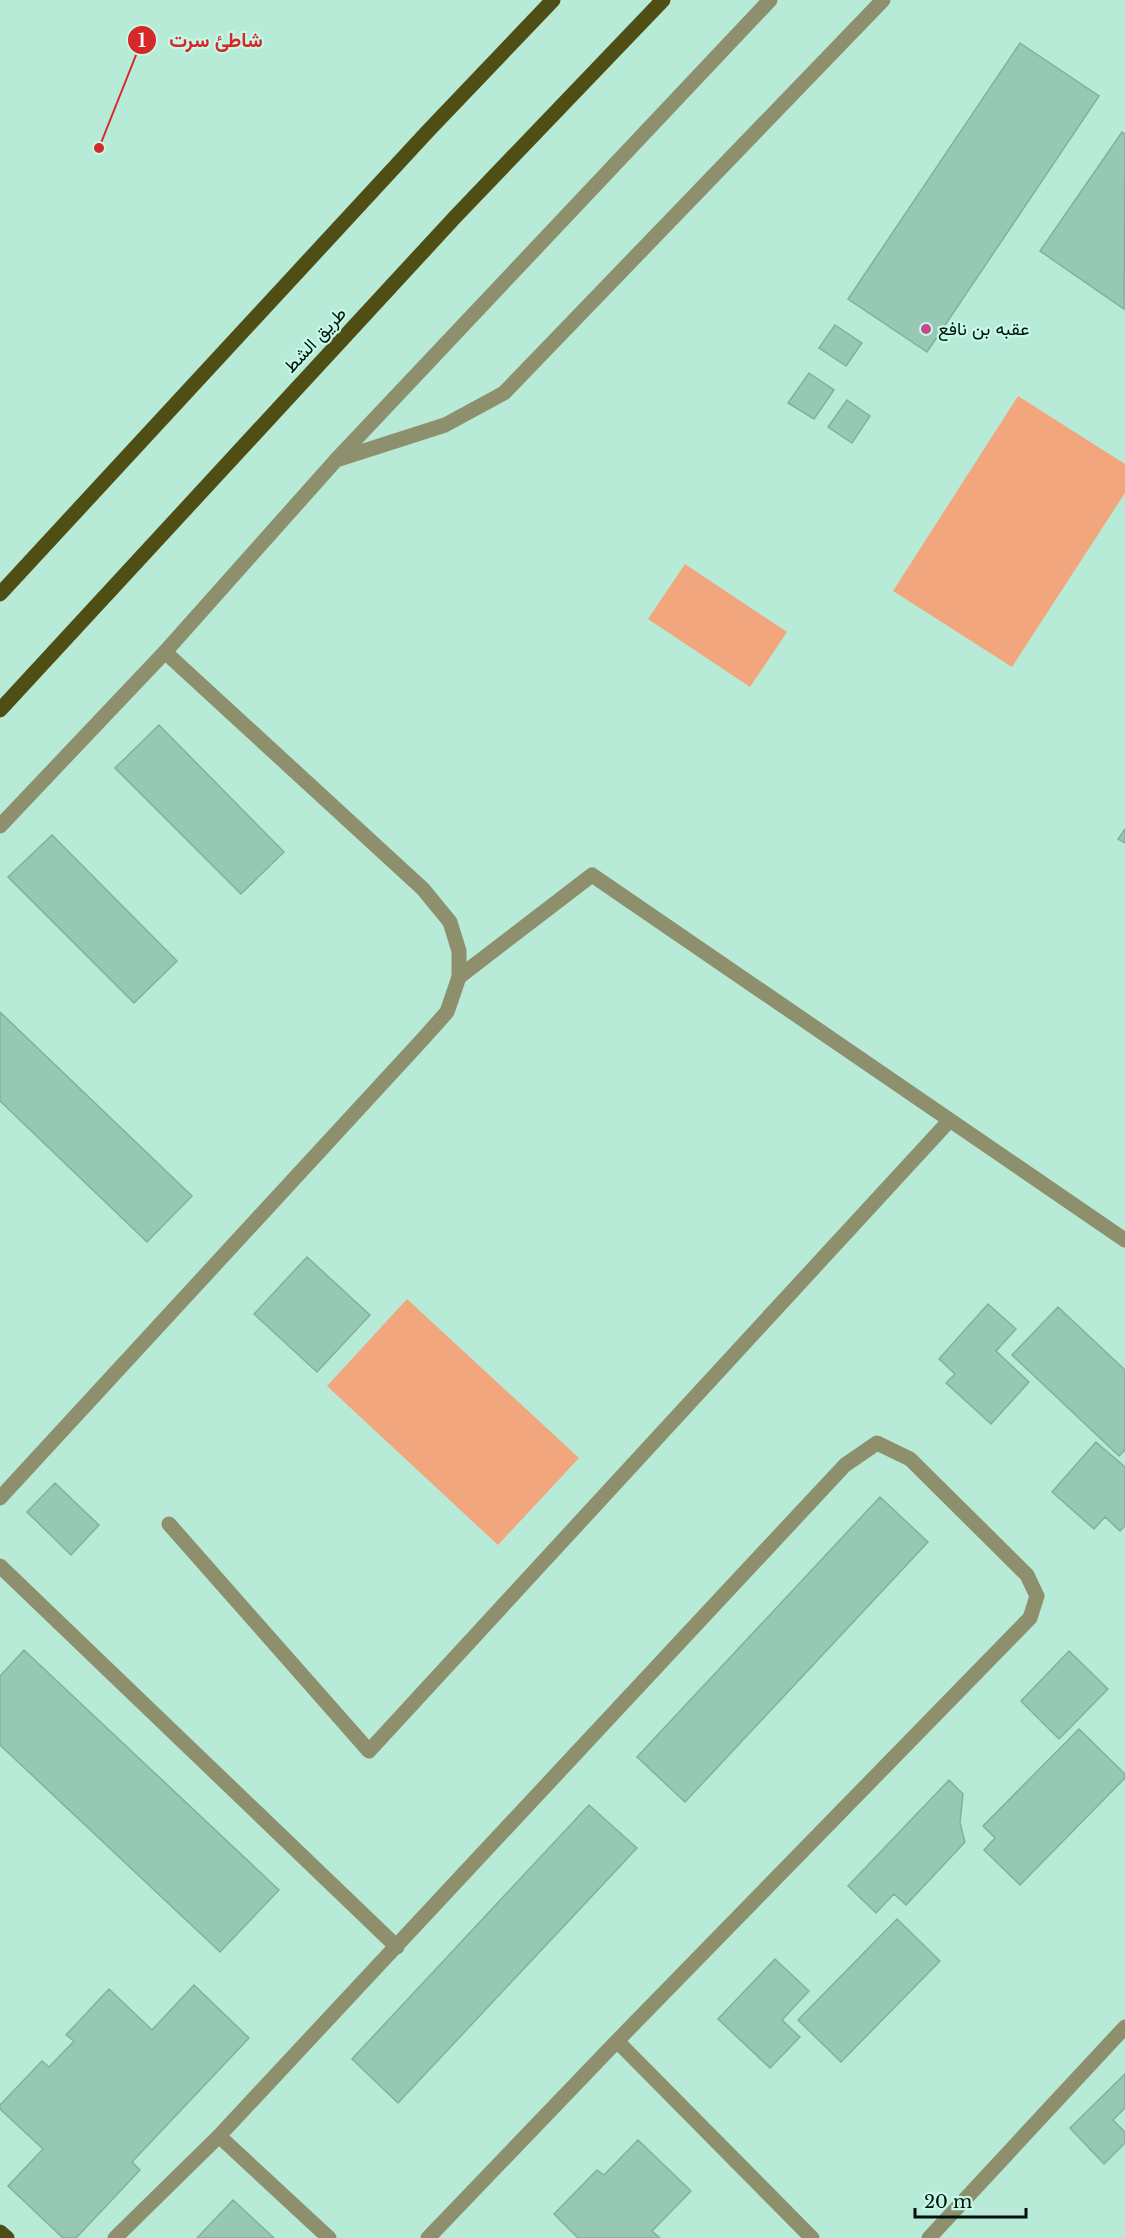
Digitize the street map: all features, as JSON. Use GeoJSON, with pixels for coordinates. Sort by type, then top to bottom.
{"type":"FeatureCollection","features":[{"type":"Feature","properties":{"kind":"main road"},"geometry":{"type":"LineString","coordinates":[[0,594],[420,139],[553,0]]}},
{"type":"Feature","properties":{"kind":"main road","name":"طريق الشط"},"geometry":{"type":"LineString","coordinates":[[3,707],[456,216],[663,0]]}},
{"type":"Feature","properties":{"kind":"main road"},"geometry":{"type":"LineString","coordinates":[[0,720],[3,707]]}},
{"type":"Feature","properties":{"kind":"main road"},"geometry":{"type":"LineString","coordinates":[[0,2232],[7,2238]]}},
{"type":"Feature","properties":{"kind":"street"},"geometry":{"type":"LineString","coordinates":[[0,826],[165,652],[336,459],[770,0]]}},
{"type":"Feature","properties":{"kind":"street"},"geometry":{"type":"LineString","coordinates":[[336,459],[445,425],[504,393],[883,0]]}},
{"type":"Feature","properties":{"kind":"street"},"geometry":{"type":"LineString","coordinates":[[0,1498],[447,1012],[459,977],[459,951],[450,922],[423,890],[165,652]]}},
{"type":"Feature","properties":{"kind":"street"},"geometry":{"type":"LineString","coordinates":[[459,977],[592,875],[1125,1240]]}},
{"type":"Feature","properties":{"kind":"street"},"geometry":{"type":"LineString","coordinates":[[168,1524],[369,1751],[950,1120]]}},
{"type":"Feature","properties":{"kind":"street"},"geometry":{"type":"LineString","coordinates":[[115,2238],[219,2136],[845,1465],[878,1443],[910,1459],[1027,1575],[1037,1596],[1030,1618],[428,2238]]}},
{"type":"Feature","properties":{"kind":"street"},"geometry":{"type":"LineString","coordinates":[[0,1566],[397,1947]]}},
{"type":"Feature","properties":{"kind":"street"},"geometry":{"type":"LineString","coordinates":[[929,2238],[1125,2027]]}},
{"type":"Feature","properties":{"kind":"street"},"geometry":{"type":"LineString","coordinates":[[617,2041],[812,2238]]}},
{"type":"Feature","properties":{"kind":"street"},"geometry":{"type":"LineString","coordinates":[[219,2136],[329,2238]]}},
{"type":"Feature","properties":{"kind":"shaded area"},"geometry":{"type":"Polygon","coordinates":[[[1018,396],[1125,464],[1125,493],[1012,667],[893,591],[1018,396]]]}},
{"type":"Feature","properties":{"kind":"shaded area"},"geometry":{"type":"Polygon","coordinates":[[[685,564],[787,632],[750,687],[648,619],[685,564]]]}},
{"type":"Feature","properties":{"kind":"shaded area"},"geometry":{"type":"Polygon","coordinates":[[[407,1299],[579,1458],[498,1545],[327,1386],[407,1299]]]}},
{"type":"Feature","properties":{"kind":"building"},"geometry":{"type":"Polygon","coordinates":[[[1020,43],[1099,96],[927,352],[848,299],[1020,43]]]}},
{"type":"Feature","properties":{"kind":"building"},"geometry":{"type":"Polygon","coordinates":[[[1122,132],[1125,134],[1124,309],[1040,251],[1122,132]]]}},
{"type":"Feature","properties":{"kind":"building"},"geometry":{"type":"Polygon","coordinates":[[[835,325],[862,343],[846,366],[819,348],[835,325]]]}},
{"type":"Feature","properties":{"kind":"building"},"geometry":{"type":"Polygon","coordinates":[[[809,373],[834,390],[814,419],[788,403],[809,373]]]}},
{"type":"Feature","properties":{"kind":"building"},"geometry":{"type":"Polygon","coordinates":[[[847,400],[870,416],[852,443],[828,427],[847,400]]]}},
{"type":"Feature","properties":{"kind":"building"},"geometry":{"type":"Polygon","coordinates":[[[159,725],[284,852],[241,894],[115,768],[159,725]]]}},
{"type":"Feature","properties":{"kind":"building"},"geometry":{"type":"Polygon","coordinates":[[[1125,829],[1125,843],[1118,839],[1125,829]]]}},
{"type":"Feature","properties":{"kind":"building"},"geometry":{"type":"Polygon","coordinates":[[[52,835],[177,961],[134,1003],[8,877],[52,835]]]}},
{"type":"Feature","properties":{"kind":"building"},"geometry":{"type":"Polygon","coordinates":[[[0,1012],[192,1196],[147,1242],[0,1101],[0,1012]]]}},
{"type":"Feature","properties":{"kind":"building"},"geometry":{"type":"Polygon","coordinates":[[[307,1257],[370,1315],[317,1372],[254,1314],[307,1257]]]}},
{"type":"Feature","properties":{"kind":"building"},"geometry":{"type":"Polygon","coordinates":[[[988,1304],[1016,1329],[996,1351],[1029,1382],[991,1424],[946,1383],[955,1374],[939,1359],[988,1304]]]}},
{"type":"Feature","properties":{"kind":"building"},"geometry":{"type":"Polygon","coordinates":[[[1058,1307],[1125,1370],[1125,1450],[1119,1456],[1012,1355],[1058,1307]]]}},
{"type":"Feature","properties":{"kind":"building"},"geometry":{"type":"Polygon","coordinates":[[[1096,1442],[1125,1467],[1125,1526],[1120,1531],[1105,1517],[1094,1529],[1052,1492],[1096,1442]]]}},
{"type":"Feature","properties":{"kind":"building"},"geometry":{"type":"Polygon","coordinates":[[[55,1483],[99,1525],[71,1555],[27,1512],[55,1483]]]}},
{"type":"Feature","properties":{"kind":"building"},"geometry":{"type":"Polygon","coordinates":[[[880,1497],[928,1542],[685,1802],[637,1757],[880,1497]]]}},
{"type":"Feature","properties":{"kind":"building"},"geometry":{"type":"Polygon","coordinates":[[[24,1650],[279,1890],[220,1952],[0,1745],[0,1676],[24,1650]]]}},
{"type":"Feature","properties":{"kind":"building"},"geometry":{"type":"Polygon","coordinates":[[[1069,1651],[1108,1689],[1059,1739],[1021,1701],[1069,1651]]]}},
{"type":"Feature","properties":{"kind":"building"},"geometry":{"type":"Polygon","coordinates":[[[1079,1729],[1125,1774],[1125,1778],[1020,1885],[984,1850],[995,1838],[983,1826],[1079,1729]]]}},
{"type":"Feature","properties":{"kind":"building"},"geometry":{"type":"Polygon","coordinates":[[[949,1780],[963,1794],[960,1823],[965,1842],[906,1905],[894,1894],[876,1913],[848,1886],[949,1780]]]}},
{"type":"Feature","properties":{"kind":"building"},"geometry":{"type":"Polygon","coordinates":[[[589,1805],[637,1848],[398,2103],[352,2059],[589,1805]]]}},
{"type":"Feature","properties":{"kind":"building"},"geometry":{"type":"Polygon","coordinates":[[[897,1919],[940,1961],[841,2062],[798,2020],[897,1919]]]}},
{"type":"Feature","properties":{"kind":"building"},"geometry":{"type":"Polygon","coordinates":[[[775,1959],[809,1991],[782,2020],[800,2037],[770,2068],[718,2019],[775,1959]]]}},
{"type":"Feature","properties":{"kind":"building"},"geometry":{"type":"Polygon","coordinates":[[[194,1985],[249,2038],[132,2162],[140,2170],[76,2238],[63,2238],[8,2186],[43,2149],[0,2109],[0,2105],[42,2061],[49,2067],[74,2041],[66,2035],[109,1989],[152,2030],[194,1985]]]}},
{"type":"Feature","properties":{"kind":"building"},"geometry":{"type":"Polygon","coordinates":[[[1125,2074],[1125,2108],[1113,2120],[1125,2132],[1125,2143],[1104,2164],[1070,2128],[1125,2074]]]}},
{"type":"Feature","properties":{"kind":"building"},"geometry":{"type":"Polygon","coordinates":[[[638,2140],[691,2191],[652,2231],[660,2238],[578,2238],[554,2214],[597,2170],[604,2175],[638,2140]]]}},
{"type":"Feature","properties":{"kind":"building"},"geometry":{"type":"Polygon","coordinates":[[[233,2200],[274,2238],[197,2238],[233,2200]]]}},
{"type":"Feature","properties":{"kind":"place","name":"شاطئ سرت"},"geometry":{"type":"Point","coordinates":[99,148]}},
{"type":"Feature","properties":{"kind":"place","name":"عقبه بن نافع"},"geometry":{"type":"Point","coordinates":[926,329]}}]}
